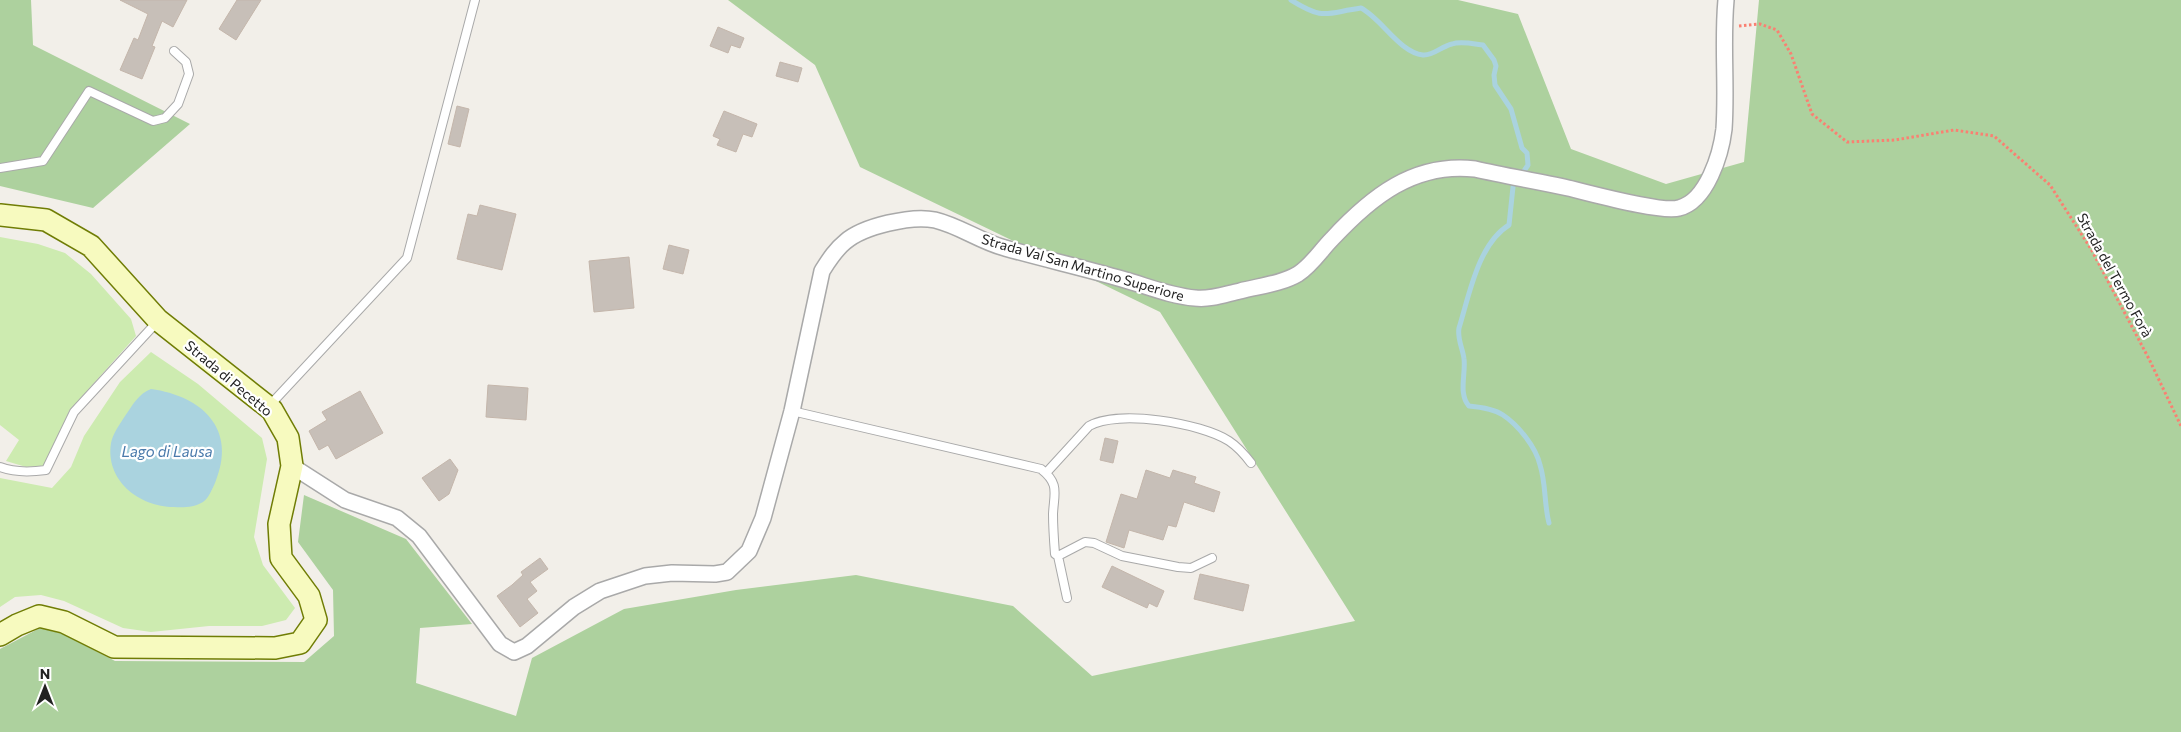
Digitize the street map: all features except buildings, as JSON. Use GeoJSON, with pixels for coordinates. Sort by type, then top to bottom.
{"type":"FeatureCollection","features":[{"type":"Feature","properties":{"kind":"street","name":"Strada Val San Martino Superiore"},"geometry":{"type":"LineString","coordinates":[[292,466],[345,500],[397,518],[419,536],[500,644],[514,652],[527,646],[574,607],[600,591],[645,576],[672,573],[727,572],[749,552],[758,534],[792,411],[822,271],[833,253],[846,240],[878,226],[934,220],[1003,248],[1125,280],[1175,296],[1198,299],[1284,281],[1298,274],[1311,264],[1357,211],[1388,189],[1410,177],[1441,168],[1459,167],[1475,169],[1661,208],[1679,208],[1694,200],[1707,185],[1724,130],[1723,26],[1726,0]]}},
{"type":"Feature","properties":{"kind":"street","name":"Strada di Pecetto"},"geometry":{"type":"LineString","coordinates":[[0,215],[46,220],[91,246],[158,320],[272,410],[288,438],[292,466],[279,524],[282,558],[309,596],[316,620],[300,643],[275,648],[114,647],[64,622],[39,616],[17,624],[0,635]]}},
{"type":"Feature","properties":{"kind":"lane"},"geometry":{"type":"LineString","coordinates":[[268,407],[407,258],[475,0]]}},
{"type":"Feature","properties":{"kind":"lane"},"geometry":{"type":"LineString","coordinates":[[0,168],[43,161],[89,91],[153,121],[166,118],[178,104],[189,74],[186,62],[174,50]]}},
{"type":"Feature","properties":{"kind":"lane"},"geometry":{"type":"LineString","coordinates":[[0,467],[6,470],[27,472],[46,470],[74,412],[158,320]]}},
{"type":"Feature","properties":{"kind":"lane"},"geometry":{"type":"LineString","coordinates":[[792,411],[1041,469],[1050,476],[1054,485],[1056,498],[1053,513],[1055,554],[1058,556],[1068,598]]}},
{"type":"Feature","properties":{"kind":"lane"},"geometry":{"type":"LineString","coordinates":[[1046,473],[1089,426],[1098,421],[1129,418],[1145,418],[1219,436],[1238,449],[1251,463]]}},
{"type":"Feature","properties":{"kind":"lane"},"geometry":{"type":"LineString","coordinates":[[1058,556],[1085,542],[1094,543],[1122,556],[1178,567],[1191,568],[1212,558]]}},
{"type":"Feature","properties":{"kind":"path","name":"Strada del Termo Forà"},"geometry":{"type":"LineString","coordinates":[[1723,26],[1760,24],[1777,30],[1791,54],[1812,114],[1847,142],[1895,140],[1954,130],[1994,136],[2050,185],[2091,249],[2149,359],[2181,426]]}},
{"type":"Feature","properties":{"kind":"green space"},"geometry":{"type":"Polygon","coordinates":[[[0,0],[31,0],[33,45],[190,124],[93,208],[0,186],[0,0]]]}},
{"type":"Feature","properties":{"kind":"green space"},"geometry":{"type":"Polygon","coordinates":[[[728,0],[1458,0],[1518,14],[1571,149],[1666,184],[1744,162],[1759,0],[2181,0],[2181,732],[0,732],[0,649],[40,628],[63,634],[115,661],[304,662],[334,636],[333,590],[298,542],[304,495],[406,539],[472,624],[420,628],[416,683],[516,716],[532,658],[624,609],[736,590],[856,575],[1013,606],[1092,676],[1355,621],[1160,312],[860,167],[815,65],[728,0]]]}},
{"type":"Feature","properties":{"kind":"green space"},"geometry":{"type":"Polygon","coordinates":[[[0,237],[38,244],[65,253],[91,274],[131,319],[136,336],[69,411],[57,451],[44,466],[26,467],[6,461],[19,440],[0,425],[0,237]]]}},
{"type":"Feature","properties":{"kind":"green space"},"geometry":{"type":"Polygon","coordinates":[[[151,352],[198,384],[262,438],[267,459],[254,537],[263,565],[295,608],[286,620],[262,626],[209,626],[151,632],[123,628],[64,601],[41,595],[15,597],[0,607],[0,478],[52,488],[71,467],[84,436],[120,382],[151,352]]]}},
{"type":"Feature","properties":{"kind":"water","name":"Lago di Lausa"},"geometry":{"type":"Polygon","coordinates":[[[151,389],[186,399],[211,418],[218,431],[222,447],[221,464],[210,493],[200,504],[178,507],[161,506],[149,502],[137,497],[127,489],[113,469],[111,443],[113,436],[136,400],[143,393],[151,389]]]}},
{"type":"Feature","properties":{"kind":"waterway"},"geometry":{"type":"LineString","coordinates":[[1291,0],[1311,11],[1325,14],[1361,8],[1369,13],[1398,42],[1414,53],[1427,55],[1456,43],[1483,45],[1494,60],[1496,66],[1494,75],[1495,85],[1511,109],[1522,148],[1527,153],[1528,165],[1524,171]]}},
{"type":"Feature","properties":{"kind":"waterway"},"geometry":{"type":"LineString","coordinates":[[1513,187],[1509,225],[1498,234],[1482,258],[1471,286],[1459,328],[1464,359],[1463,390],[1469,406],[1491,410],[1509,419],[1520,430],[1535,451],[1542,472],[1549,523]]}}]}
